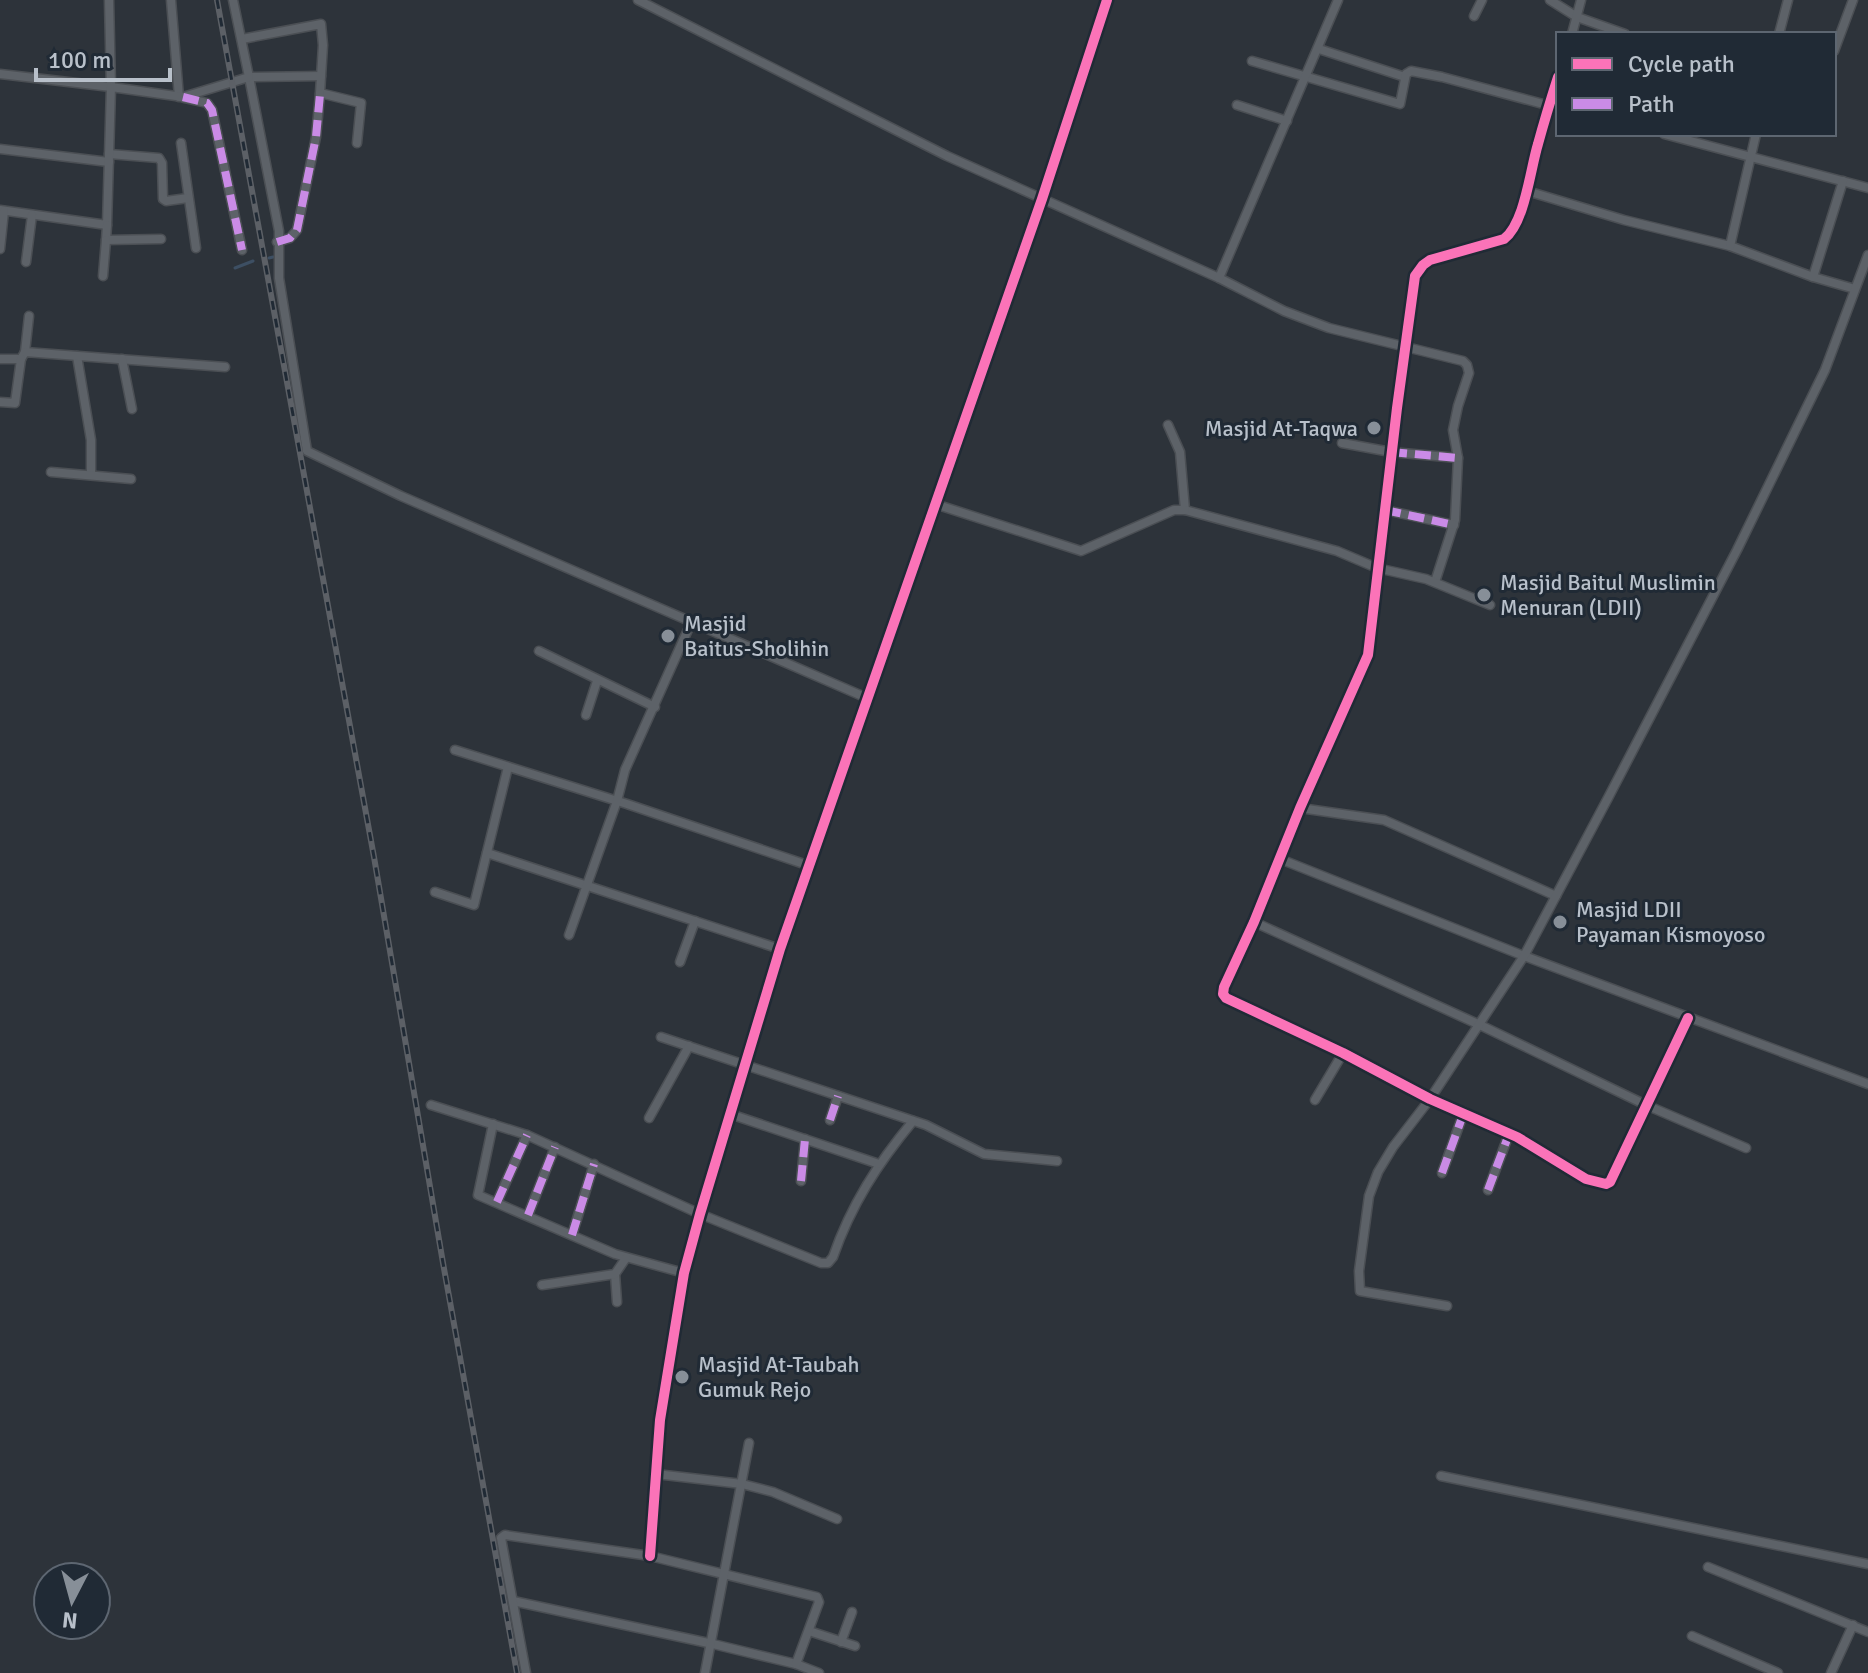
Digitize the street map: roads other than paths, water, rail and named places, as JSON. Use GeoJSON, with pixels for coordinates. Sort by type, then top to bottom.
{"type":"FeatureCollection","features":[{"type":"Feature","properties":{"kind":"street"},"geometry":{"type":"LineString","coordinates":[[103,276],[111,87],[109,0]]}},
{"type":"Feature","properties":{"kind":"street"},"geometry":{"type":"LineString","coordinates":[[171,0],[181,97]]}},
{"type":"Feature","properties":{"kind":"street"},"geometry":{"type":"LineString","coordinates":[[233,0],[274,197],[279,231],[279,278],[307,451],[401,496],[867,698]]}},
{"type":"Feature","properties":{"kind":"street"},"geometry":{"type":"LineString","coordinates":[[638,0],[947,156],[1308,321],[1457,359],[1467,365],[1469,373],[1453,430],[1458,458],[1454,525],[1435,582]]}},
{"type":"Feature","properties":{"kind":"street"},"geometry":{"type":"LineString","coordinates":[[650,1556],[660,1420],[684,1273],[700,1214],[780,949],[1042,199],[1107,0]]}},
{"type":"Feature","properties":{"kind":"street"},"geometry":{"type":"LineString","coordinates":[[1219,278],[1338,0]]}},
{"type":"Feature","properties":{"kind":"street"},"geometry":{"type":"LineString","coordinates":[[1474,16],[1482,0]]}},
{"type":"Feature","properties":{"kind":"street"},"geometry":{"type":"LineString","coordinates":[[1550,0],[1577,17],[1619,32]]}},
{"type":"Feature","properties":{"kind":"street"},"geometry":{"type":"LineString","coordinates":[[1573,32],[1581,0]]}},
{"type":"Feature","properties":{"kind":"street"},"geometry":{"type":"LineString","coordinates":[[1780,32],[1788,0]]}},
{"type":"Feature","properties":{"kind":"street"},"geometry":{"type":"LineString","coordinates":[[1836,46],[1853,0]]}},
{"type":"Feature","properties":{"kind":"street"},"geometry":{"type":"LineString","coordinates":[[242,39],[321,24],[320,94],[311,163],[297,230],[290,238],[277,242]]}},
{"type":"Feature","properties":{"kind":"street"},"geometry":{"type":"LineString","coordinates":[[1319,49],[1405,77]]}},
{"type":"Feature","properties":{"kind":"street"},"geometry":{"type":"LineString","coordinates":[[1252,61],[1400,104],[1405,77],[1408,72],[1416,71],[1553,107],[1527,191],[1507,237],[1430,260],[1418,271],[1414,281],[1368,655],[1223,994],[1430,1099],[1509,1134],[1586,1179],[1606,1184],[1610,1182],[1688,1018]]}},
{"type":"Feature","properties":{"kind":"street"},"geometry":{"type":"LineString","coordinates":[[0,74],[111,87],[207,103],[212,110],[242,250]]}},
{"type":"Feature","properties":{"kind":"street"},"geometry":{"type":"LineString","coordinates":[[181,97],[249,77],[321,76]]}},
{"type":"Feature","properties":{"kind":"street"},"geometry":{"type":"LineString","coordinates":[[320,94],[361,103],[357,143]]}},
{"type":"Feature","properties":{"kind":"street"},"geometry":{"type":"LineString","coordinates":[[1237,105],[1287,121]]}},
{"type":"Feature","properties":{"kind":"street"},"geometry":{"type":"LineString","coordinates":[[1672,136],[1868,188]]}},
{"type":"Feature","properties":{"kind":"street"},"geometry":{"type":"LineString","coordinates":[[1730,246],[1756,136]]}},
{"type":"Feature","properties":{"kind":"street"},"geometry":{"type":"LineString","coordinates":[[181,143],[196,248]]}},
{"type":"Feature","properties":{"kind":"street"},"geometry":{"type":"LineString","coordinates":[[0,149],[109,158],[159,158],[162,163],[163,199],[188,198]]}},
{"type":"Feature","properties":{"kind":"street"},"geometry":{"type":"LineString","coordinates":[[1813,277],[1843,181]]}},
{"type":"Feature","properties":{"kind":"street"},"geometry":{"type":"LineString","coordinates":[[1527,191],[1624,220],[1730,246],[1855,289]]}},
{"type":"Feature","properties":{"kind":"street"},"geometry":{"type":"LineString","coordinates":[[0,249],[2,210],[107,225]]}},
{"type":"Feature","properties":{"kind":"street"},"geometry":{"type":"LineString","coordinates":[[26,262],[32,215]]}},
{"type":"Feature","properties":{"kind":"street"},"geometry":{"type":"LineString","coordinates":[[106,240],[161,239]]}},
{"type":"Feature","properties":{"kind":"street"},"geometry":{"type":"LineString","coordinates":[[1447,1306],[1360,1291],[1369,1196],[1393,1147],[1480,1025],[1524,956],[1556,896],[1737,550],[1825,370],[1868,255]]}},
{"type":"Feature","properties":{"kind":"street"},"geometry":{"type":"LineString","coordinates":[[0,402],[15,403],[29,316]]}},
{"type":"Feature","properties":{"kind":"street"},"geometry":{"type":"LineString","coordinates":[[77,356],[91,440],[91,475]]}},
{"type":"Feature","properties":{"kind":"street"},"geometry":{"type":"LineString","coordinates":[[0,359],[77,356],[225,367]]}},
{"type":"Feature","properties":{"kind":"street"},"geometry":{"type":"LineString","coordinates":[[122,359],[132,409]]}},
{"type":"Feature","properties":{"kind":"street"},"geometry":{"type":"LineString","coordinates":[[1168,425],[1180,452],[1185,510]]}},
{"type":"Feature","properties":{"kind":"street"},"geometry":{"type":"LineString","coordinates":[[1342,443],[1391,452],[1458,458]]}},
{"type":"Feature","properties":{"kind":"street"},"geometry":{"type":"LineString","coordinates":[[51,472],[131,479]]}},
{"type":"Feature","properties":{"kind":"street"},"geometry":{"type":"LineString","coordinates":[[935,504],[1075,551],[1086,550],[1174,510],[1185,510],[1337,551],[1377,568],[1435,582],[1490,605]]}},
{"type":"Feature","properties":{"kind":"street"},"geometry":{"type":"LineString","coordinates":[[1385,510],[1454,525]]}},
{"type":"Feature","properties":{"kind":"street"},"geometry":{"type":"LineString","coordinates":[[569,935],[625,770],[691,623]]}},
{"type":"Feature","properties":{"kind":"street"},"geometry":{"type":"LineString","coordinates":[[539,651],[655,707]]}},
{"type":"Feature","properties":{"kind":"street"},"geometry":{"type":"LineString","coordinates":[[586,715],[597,681]]}},
{"type":"Feature","properties":{"kind":"street"},"geometry":{"type":"LineString","coordinates":[[455,750],[810,866]]}},
{"type":"Feature","properties":{"kind":"street"},"geometry":{"type":"LineString","coordinates":[[435,892],[474,905],[508,767]]}},
{"type":"Feature","properties":{"kind":"street"},"geometry":{"type":"LineString","coordinates":[[1300,808],[1384,820],[1556,896]]}},
{"type":"Feature","properties":{"kind":"street"},"geometry":{"type":"LineString","coordinates":[[487,853],[780,949]]}},
{"type":"Feature","properties":{"kind":"street"},"geometry":{"type":"LineString","coordinates":[[1280,859],[1524,956],[1868,1084]]}},
{"type":"Feature","properties":{"kind":"street"},"geometry":{"type":"LineString","coordinates":[[680,962],[695,921]]}},
{"type":"Feature","properties":{"kind":"street"},"geometry":{"type":"LineString","coordinates":[[1254,922],[1646,1105],[1746,1148]]}},
{"type":"Feature","properties":{"kind":"street"},"geometry":{"type":"LineString","coordinates":[[661,1037],[913,1121],[984,1154],[1057,1161]]}},
{"type":"Feature","properties":{"kind":"street"},"geometry":{"type":"LineString","coordinates":[[649,1118],[689,1046]]}},
{"type":"Feature","properties":{"kind":"street"},"geometry":{"type":"LineString","coordinates":[[1315,1100],[1343,1053]]}},
{"type":"Feature","properties":{"kind":"street"},"geometry":{"type":"LineString","coordinates":[[830,1120],[838,1096]]}},
{"type":"Feature","properties":{"kind":"street"},"geometry":{"type":"LineString","coordinates":[[431,1105],[527,1135],[700,1214],[821,1263],[828,1263],[833,1257],[851,1211],[879,1164],[913,1121]]}},
{"type":"Feature","properties":{"kind":"street"},"geometry":{"type":"LineString","coordinates":[[1442,1173],[1464,1112]]}},
{"type":"Feature","properties":{"kind":"street"},"geometry":{"type":"LineString","coordinates":[[730,1114],[879,1164]]}},
{"type":"Feature","properties":{"kind":"street"},"geometry":{"type":"LineString","coordinates":[[493,1124],[477,1193],[626,1258],[684,1273]]}},
{"type":"Feature","properties":{"kind":"street"},"geometry":{"type":"LineString","coordinates":[[1488,1190],[1509,1134]]}},
{"type":"Feature","properties":{"kind":"street"},"geometry":{"type":"LineString","coordinates":[[497,1202],[527,1135]]}},
{"type":"Feature","properties":{"kind":"street"},"geometry":{"type":"LineString","coordinates":[[801,1181],[805,1139]]}},
{"type":"Feature","properties":{"kind":"street"},"geometry":{"type":"LineString","coordinates":[[528,1215],[555,1147]]}},
{"type":"Feature","properties":{"kind":"street"},"geometry":{"type":"LineString","coordinates":[[572,1235],[594,1164]]}},
{"type":"Feature","properties":{"kind":"street"},"geometry":{"type":"LineString","coordinates":[[617,1302],[615,1274],[626,1258]]}},
{"type":"Feature","properties":{"kind":"street"},"geometry":{"type":"LineString","coordinates":[[542,1285],[615,1274]]}},
{"type":"Feature","properties":{"kind":"street"},"geometry":{"type":"LineString","coordinates":[[705,1673],[713,1644],[749,1443]]}},
{"type":"Feature","properties":{"kind":"street"},"geometry":{"type":"LineString","coordinates":[[656,1474],[742,1484],[784,1495],[837,1519]]}},
{"type":"Feature","properties":{"kind":"street"},"geometry":{"type":"LineString","coordinates":[[1441,1476],[1868,1564]]}},
{"type":"Feature","properties":{"kind":"street"},"geometry":{"type":"LineString","coordinates":[[526,1673],[501,1538],[505,1535],[650,1556],[819,1599],[794,1664]]}},
{"type":"Feature","properties":{"kind":"street"},"geometry":{"type":"LineString","coordinates":[[1708,1567],[1868,1632]]}},
{"type":"Feature","properties":{"kind":"street"},"geometry":{"type":"LineString","coordinates":[[513,1601],[713,1644],[819,1673]]}},
{"type":"Feature","properties":{"kind":"street"},"geometry":{"type":"LineString","coordinates":[[841,1642],[852,1612]]}},
{"type":"Feature","properties":{"kind":"street"},"geometry":{"type":"LineString","coordinates":[[1831,1673],[1853,1625]]}},
{"type":"Feature","properties":{"kind":"street"},"geometry":{"type":"LineString","coordinates":[[809,1631],[855,1646]]}},
{"type":"Feature","properties":{"kind":"street"},"geometry":{"type":"LineString","coordinates":[[1692,1636],[1778,1673]]}},
{"type":"Feature","properties":{"kind":"waterway"},"geometry":{"type":"LineString","coordinates":[[269,258],[273,257]]}},
{"type":"Feature","properties":{"kind":"waterway"},"geometry":{"type":"LineString","coordinates":[[235,268],[253,261]]}},
{"type":"Feature","properties":{"kind":"railway"},"geometry":{"type":"LineString","coordinates":[[217,0],[374,857],[517,1673]]}},
{"type":"Feature","properties":{"kind":"place","name":"Masjid At-Taqwa"},"geometry":{"type":"Point","coordinates":[1374,428]}},
{"type":"Feature","properties":{"kind":"place","name":"Masjid Baitul Muslimin Menuran (LDII)"},"geometry":{"type":"Point","coordinates":[1484,595]}},
{"type":"Feature","properties":{"kind":"place","name":"Masjid Baitus-Sholihin"},"geometry":{"type":"Point","coordinates":[668,636]}},
{"type":"Feature","properties":{"kind":"place","name":"Masjid LDII Payaman Kismoyoso"},"geometry":{"type":"Point","coordinates":[1560,922]}},
{"type":"Feature","properties":{"kind":"place","name":"Masjid At-Taubah Gumuk Rejo"},"geometry":{"type":"Point","coordinates":[682,1377]}}]}
